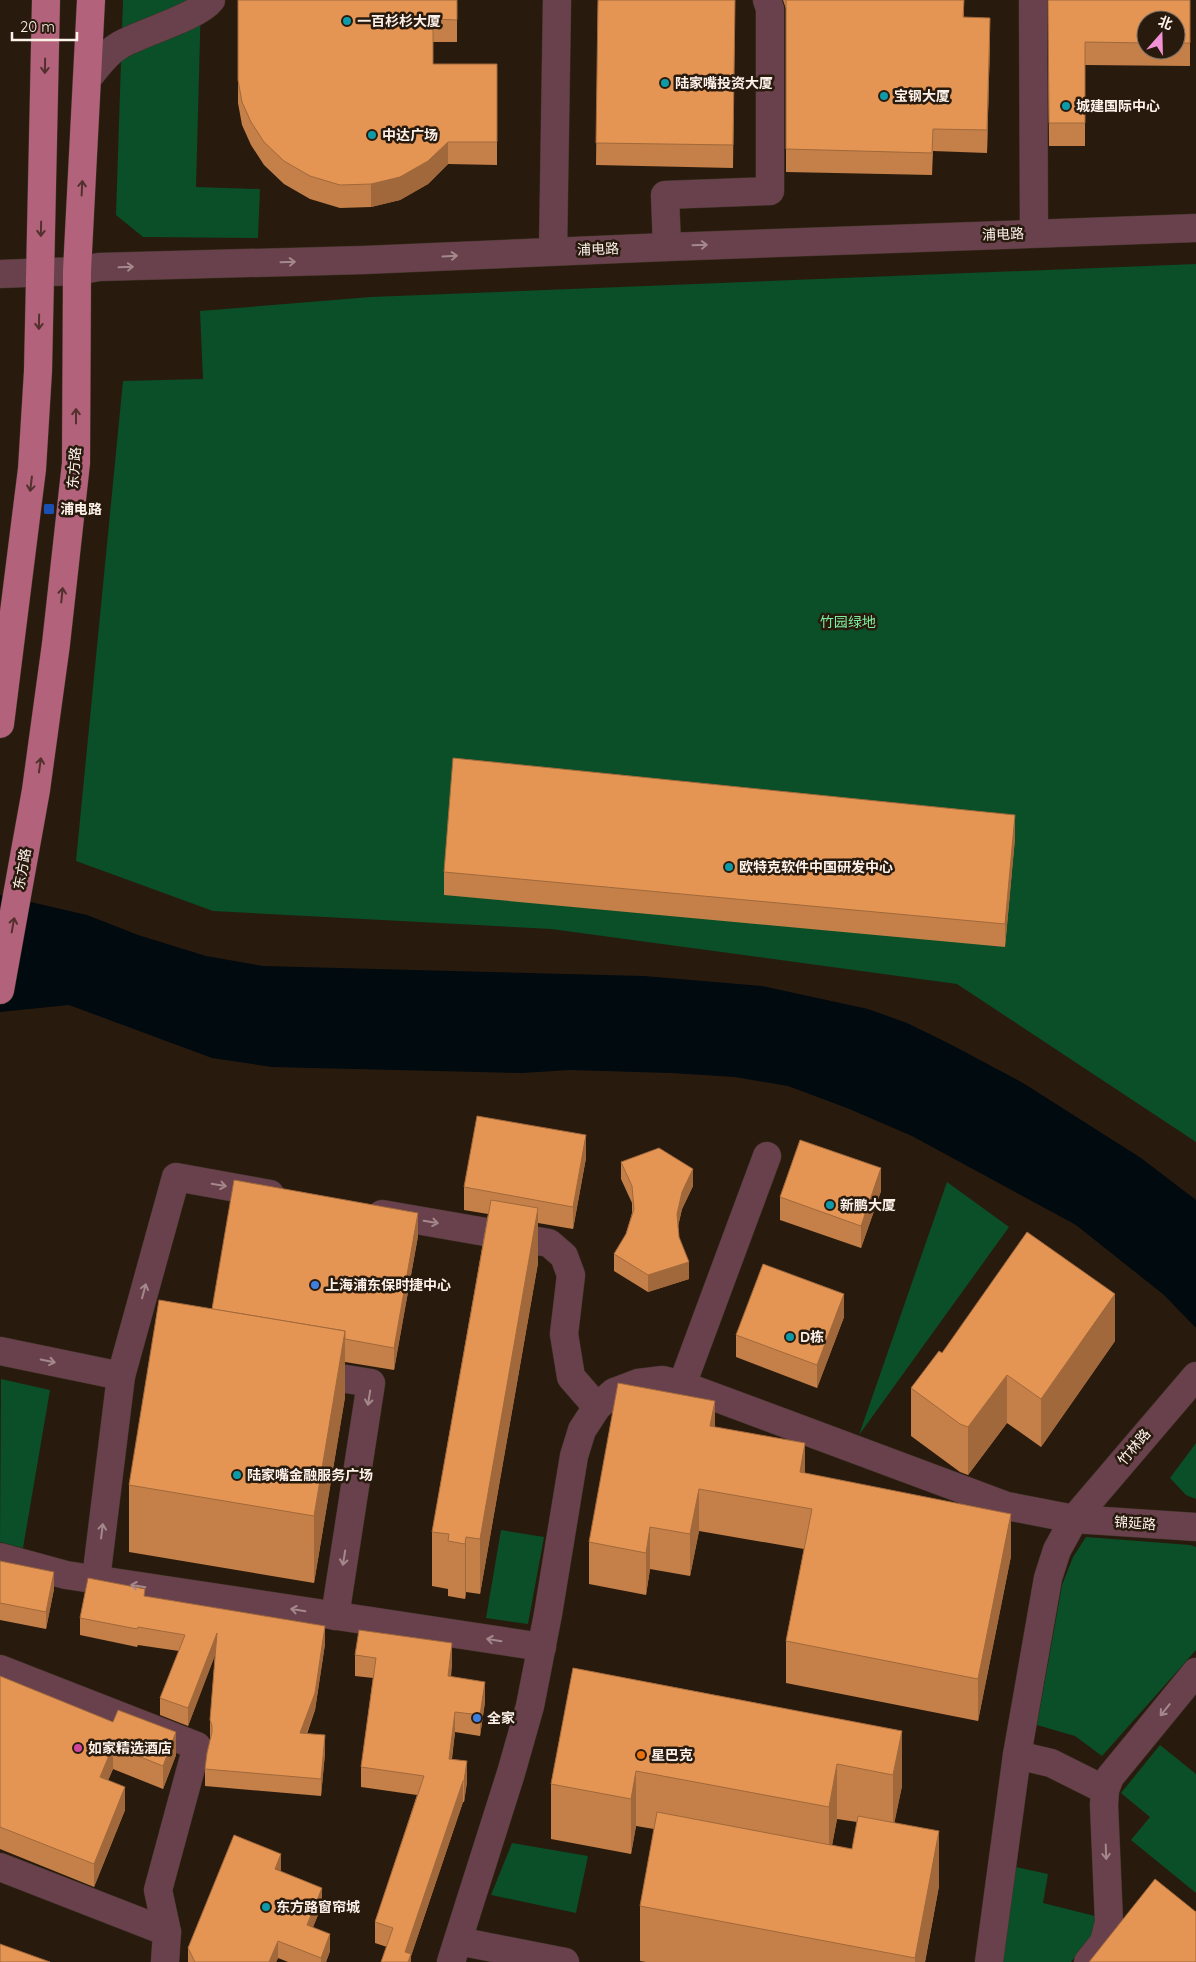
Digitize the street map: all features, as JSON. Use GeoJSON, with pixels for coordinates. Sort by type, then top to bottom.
{"type":"FeatureCollection","features":[{"type":"Feature","properties":{"kind":"main road"},"geometry":{"type":"LineString","coordinates":[[0,724],[32,469],[38,371],[46,0]]}},
{"type":"Feature","properties":{"kind":"main road","name":"东方路"},"geometry":{"type":"LineString","coordinates":[[0,990],[36,790],[56,644],[76,463],[77,271],[91,0]]}},
{"type":"Feature","properties":{"kind":"street"},"geometry":{"type":"LineString","coordinates":[[87,79],[104,58],[118,45],[194,12],[211,0]]}},
{"type":"Feature","properties":{"kind":"street"},"geometry":{"type":"LineString","coordinates":[[553,251],[557,0]]}},
{"type":"Feature","properties":{"kind":"street"},"geometry":{"type":"LineString","coordinates":[[667,247],[665,194],[770,191],[770,9],[767,0]]}},
{"type":"Feature","properties":{"kind":"street"},"geometry":{"type":"LineString","coordinates":[[1033,0],[1034,233]]}},
{"type":"Feature","properties":{"kind":"street","name":"浦电路"},"geometry":{"type":"LineString","coordinates":[[0,274],[77,271],[99,267],[364,260],[553,251],[1196,228]]}},
{"type":"Feature","properties":{"kind":"street"},"geometry":{"type":"LineString","coordinates":[[682,1385],[767,1156]]}},
{"type":"Feature","properties":{"kind":"street"},"geometry":{"type":"LineString","coordinates":[[96,1579],[121,1376],[176,1177],[294,1198]]}},
{"type":"Feature","properties":{"kind":"street"},"geometry":{"type":"LineString","coordinates":[[362,1210],[549,1243],[564,1256],[571,1275],[564,1334],[571,1377],[596,1407],[582,1430],[574,1456],[542,1647],[530,1706],[455,1952],[565,1962]]}},
{"type":"Feature","properties":{"kind":"street"},"geometry":{"type":"LineString","coordinates":[[130,1343],[159,1348]]}},
{"type":"Feature","properties":{"kind":"street"},"geometry":{"type":"LineString","coordinates":[[0,1351],[121,1376]]}},
{"type":"Feature","properties":{"kind":"street"},"geometry":{"type":"LineString","coordinates":[[284,1369],[371,1383],[335,1616]]}},
{"type":"Feature","properties":{"kind":"street","name":"竹林路"},"geometry":{"type":"LineString","coordinates":[[989,1962],[1017,1756],[1048,1578],[1057,1550],[1074,1519],[1196,1376]]}},
{"type":"Feature","properties":{"kind":"street","name":"锦延路"},"geometry":{"type":"LineString","coordinates":[[596,1407],[614,1392],[638,1384],[663,1380],[682,1385],[1007,1506],[1074,1519],[1196,1527]]}},
{"type":"Feature","properties":{"kind":"street"},"geometry":{"type":"LineString","coordinates":[[0,1558],[66,1575],[542,1647]]}},
{"type":"Feature","properties":{"kind":"street"},"geometry":{"type":"LineString","coordinates":[[0,1669],[197,1746],[158,1890],[167,1932],[165,1962]]}},
{"type":"Feature","properties":{"kind":"street"},"geometry":{"type":"LineString","coordinates":[[1088,1962],[1104,1942],[1109,1922],[1105,1790],[1110,1777],[1196,1672]]}},
{"type":"Feature","properties":{"kind":"street"},"geometry":{"type":"LineString","coordinates":[[1017,1756],[1050,1763],[1105,1790]]}},
{"type":"Feature","properties":{"kind":"street"},"geometry":{"type":"LineString","coordinates":[[0,1867],[167,1932]]}},
{"type":"Feature","properties":{"kind":"green space"},"geometry":{"type":"Polygon","coordinates":[[[123,0],[201,0],[196,187],[260,189],[258,238],[143,237],[116,215],[123,0]]]}},
{"type":"Feature","properties":{"kind":"green space","name":"竹园绿地"},"geometry":{"type":"Polygon","coordinates":[[[1196,264],[1196,1142],[957,984],[551,929],[213,911],[76,861],[123,381],[203,379],[200,311],[371,297],[1196,264]]]}},
{"type":"Feature","properties":{"kind":"green space"},"geometry":{"type":"Polygon","coordinates":[[[947,1182],[1009,1227],[859,1435],[947,1182]]]}},
{"type":"Feature","properties":{"kind":"green space"},"geometry":{"type":"Polygon","coordinates":[[[1,1379],[50,1390],[23,1548],[0,1542],[1,1379]]]}},
{"type":"Feature","properties":{"kind":"green space"},"geometry":{"type":"Polygon","coordinates":[[[1196,1443],[1196,1499],[1186,1495],[1170,1478],[1196,1443]]]}},
{"type":"Feature","properties":{"kind":"green space"},"geometry":{"type":"Polygon","coordinates":[[[501,1530],[544,1537],[528,1624],[486,1618],[501,1530]]]}},
{"type":"Feature","properties":{"kind":"green space"},"geometry":{"type":"Polygon","coordinates":[[[1086,1537],[1196,1547],[1196,1650],[1102,1756],[1075,1736],[1037,1725],[1062,1585],[1073,1557],[1086,1537]]]}},
{"type":"Feature","properties":{"kind":"green space"},"geometry":{"type":"Polygon","coordinates":[[[1160,1745],[1196,1774],[1196,1893],[1131,1840],[1150,1817],[1121,1793],[1160,1745]]]}},
{"type":"Feature","properties":{"kind":"green space"},"geometry":{"type":"Polygon","coordinates":[[[512,1843],[588,1856],[576,1913],[491,1895],[512,1843]]]}},
{"type":"Feature","properties":{"kind":"green space"},"geometry":{"type":"Polygon","coordinates":[[[1002,1864],[1048,1874],[1043,1903],[1095,1916],[1094,1934],[1071,1962],[989,1962],[1002,1864]]]}},
{"type":"Feature","properties":{"kind":"shaded area"},"geometry":{"type":"Polygon","coordinates":[[[0,895],[87,915],[138,935],[206,956],[263,966],[644,976],[762,986],[868,1009],[907,1023],[1023,1083],[1141,1158],[1196,1200],[1196,1328],[1164,1295],[1076,1225],[912,1136],[847,1108],[788,1086],[735,1077],[671,1073],[570,1070],[522,1073],[272,1067],[212,1058],[69,1005],[0,1012],[0,895]]]}},
{"type":"Feature","properties":{"kind":"building"},"geometry":{"type":"Polygon","coordinates":[[[238,0],[457,0],[457,20],[433,19],[433,64],[497,64],[497,142],[448,142],[428,161],[400,177],[371,184],[340,185],[310,176],[284,161],[264,142],[251,122],[242,102],[238,80],[238,0]]]}},
{"type":"Feature","properties":{"kind":"building","name":"陆家嘴投资大厦"},"geometry":{"type":"Polygon","coordinates":[[[598,0],[735,0],[733,145],[596,143],[598,0]]]}},
{"type":"Feature","properties":{"kind":"building","name":"宝钢大厦"},"geometry":{"type":"Polygon","coordinates":[[[786,0],[964,0],[963,17],[990,18],[987,130],[933,129],[932,153],[786,149],[786,0]]]}},
{"type":"Feature","properties":{"kind":"building","name":"城建国际中心"},"geometry":{"type":"Polygon","coordinates":[[[1048,0],[1190,0],[1190,43],[1186,43],[1186,10],[1136,10],[1136,43],[1085,42],[1085,123],[1049,123],[1048,0]]]}},
{"type":"Feature","properties":{"kind":"building","name":"欧特克软件中国研发中心"},"geometry":{"type":"Polygon","coordinates":[[[453,758],[1015,815],[1005,924],[444,872],[453,758]]]}},
{"type":"Feature","properties":{"kind":"building"},"geometry":{"type":"Polygon","coordinates":[[[477,1116],[586,1135],[573,1207],[464,1187],[477,1116]]]}},
{"type":"Feature","properties":{"kind":"building"},"geometry":{"type":"Polygon","coordinates":[[[800,1140],[881,1168],[861,1226],[780,1197],[800,1140]]]}},
{"type":"Feature","properties":{"kind":"building"},"geometry":{"type":"Polygon","coordinates":[[[659,1148],[693,1169],[682,1192],[677,1214],[679,1237],[689,1262],[648,1275],[614,1254],[626,1234],[634,1209],[632,1186],[621,1162],[659,1148]]]}},
{"type":"Feature","properties":{"kind":"building","name":"上海浦东保时捷中心"},"geometry":{"type":"Polygon","coordinates":[[[234,1180],[418,1213],[394,1348],[345,1339],[345,1331],[212,1309],[234,1180]]]}},
{"type":"Feature","properties":{"kind":"building"},"geometry":{"type":"Polygon","coordinates":[[[491,1200],[538,1208],[480,1539],[466,1537],[465,1544],[448,1541],[449,1534],[432,1532],[491,1200]]]}},
{"type":"Feature","properties":{"kind":"building"},"geometry":{"type":"Polygon","coordinates":[[[1027,1232],[1115,1294],[1041,1399],[1007,1375],[968,1427],[960,1424],[911,1388],[939,1351],[942,1353],[1027,1232]]]}},
{"type":"Feature","properties":{"kind":"building","name":"D栋"},"geometry":{"type":"Polygon","coordinates":[[[763,1264],[844,1294],[817,1365],[736,1335],[763,1264]]]}},
{"type":"Feature","properties":{"kind":"building","name":"陆家嘴金融服务广场"},"geometry":{"type":"Polygon","coordinates":[[[159,1300],[345,1331],[314,1516],[129,1485],[159,1300]]]}},
{"type":"Feature","properties":{"kind":"building"},"geometry":{"type":"Polygon","coordinates":[[[618,1383],[715,1401],[710,1426],[805,1443],[800,1472],[1011,1514],[978,1679],[786,1641],[812,1509],[699,1489],[690,1534],[650,1527],[646,1553],[589,1542],[618,1383]]]}},
{"type":"Feature","properties":{"kind":"building"},"geometry":{"type":"Polygon","coordinates":[[[0,1561],[54,1572],[46,1612],[0,1603],[0,1561]]]}},
{"type":"Feature","properties":{"kind":"building"},"geometry":{"type":"Polygon","coordinates":[[[88,1578],[145,1589],[144,1596],[325,1626],[315,1693],[300,1733],[325,1735],[321,1779],[205,1769],[212,1732],[210,1720],[217,1633],[188,1708],[160,1698],[185,1635],[138,1627],[137,1629],[80,1618],[88,1578]]]}},
{"type":"Feature","properties":{"kind":"building"},"geometry":{"type":"Polygon","coordinates":[[[359,1630],[452,1643],[448,1676],[485,1682],[480,1715],[455,1712],[449,1759],[467,1761],[464,1781],[405,1952],[411,1954],[408,1962],[381,1962],[393,1928],[375,1922],[424,1776],[361,1767],[376,1658],[355,1655],[359,1630]]]}},
{"type":"Feature","properties":{"kind":"building"},"geometry":{"type":"Polygon","coordinates":[[[573,1668],[902,1731],[893,1775],[837,1764],[829,1807],[636,1771],[631,1799],[551,1784],[573,1668]]]}},
{"type":"Feature","properties":{"kind":"building"},"geometry":{"type":"Polygon","coordinates":[[[0,1676],[113,1722],[118,1710],[176,1732],[163,1766],[113,1746],[100,1777],[125,1787],[94,1864],[0,1827],[0,1676]]]}},
{"type":"Feature","properties":{"kind":"building"},"geometry":{"type":"Polygon","coordinates":[[[657,1812],[852,1849],[858,1816],[939,1831],[915,1958],[640,1906],[657,1812]]]}},
{"type":"Feature","properties":{"kind":"building","name":"东方路窗帘城"},"geometry":{"type":"Polygon","coordinates":[[[234,1835],[281,1854],[275,1869],[322,1888],[307,1925],[330,1934],[321,1958],[278,1941],[269,1962],[195,1962],[188,1948],[234,1835]]]}},
{"type":"Feature","properties":{"kind":"building"},"geometry":{"type":"Polygon","coordinates":[[[1155,1879],[1196,1912],[1196,1962],[1089,1962],[1155,1879]]]}},
{"type":"Feature","properties":{"kind":"building"},"geometry":{"type":"Polygon","coordinates":[[[0,1944],[50,1962],[0,1962],[0,1944]]]}},
{"type":"Feature","properties":{"kind":"place","name":"一百杉杉大厦"},"geometry":{"type":"Point","coordinates":[347,21]}},
{"type":"Feature","properties":{"kind":"place","name":"陆家嘴投资大厦"},"geometry":{"type":"Point","coordinates":[665,83]}},
{"type":"Feature","properties":{"kind":"place","name":"宝钢大厦"},"geometry":{"type":"Point","coordinates":[884,96]}},
{"type":"Feature","properties":{"kind":"place","name":"城建国际中心"},"geometry":{"type":"Point","coordinates":[1066,106]}},
{"type":"Feature","properties":{"kind":"place","name":"中达广场"},"geometry":{"type":"Point","coordinates":[372,135]}},
{"type":"Feature","properties":{"kind":"place","name":"浦电路"},"geometry":{"type":"Point","coordinates":[49,509]}},
{"type":"Feature","properties":{"kind":"place","name":"欧特克软件中国研发中心"},"geometry":{"type":"Point","coordinates":[729,867]}},
{"type":"Feature","properties":{"kind":"place","name":"新鹏大厦"},"geometry":{"type":"Point","coordinates":[830,1205]}},
{"type":"Feature","properties":{"kind":"place","name":"上海浦东保时捷中心"},"geometry":{"type":"Point","coordinates":[315,1285]}},
{"type":"Feature","properties":{"kind":"place","name":"D栋"},"geometry":{"type":"Point","coordinates":[790,1337]}},
{"type":"Feature","properties":{"kind":"place","name":"陆家嘴金融服务广场"},"geometry":{"type":"Point","coordinates":[237,1475]}},
{"type":"Feature","properties":{"kind":"place","name":"全家"},"geometry":{"type":"Point","coordinates":[477,1718]}},
{"type":"Feature","properties":{"kind":"place","name":"如家精选酒店"},"geometry":{"type":"Point","coordinates":[78,1748]}},
{"type":"Feature","properties":{"kind":"place","name":"星巴克"},"geometry":{"type":"Point","coordinates":[641,1755]}},
{"type":"Feature","properties":{"kind":"place","name":"东方路窗帘城"},"geometry":{"type":"Point","coordinates":[266,1907]}}]}
